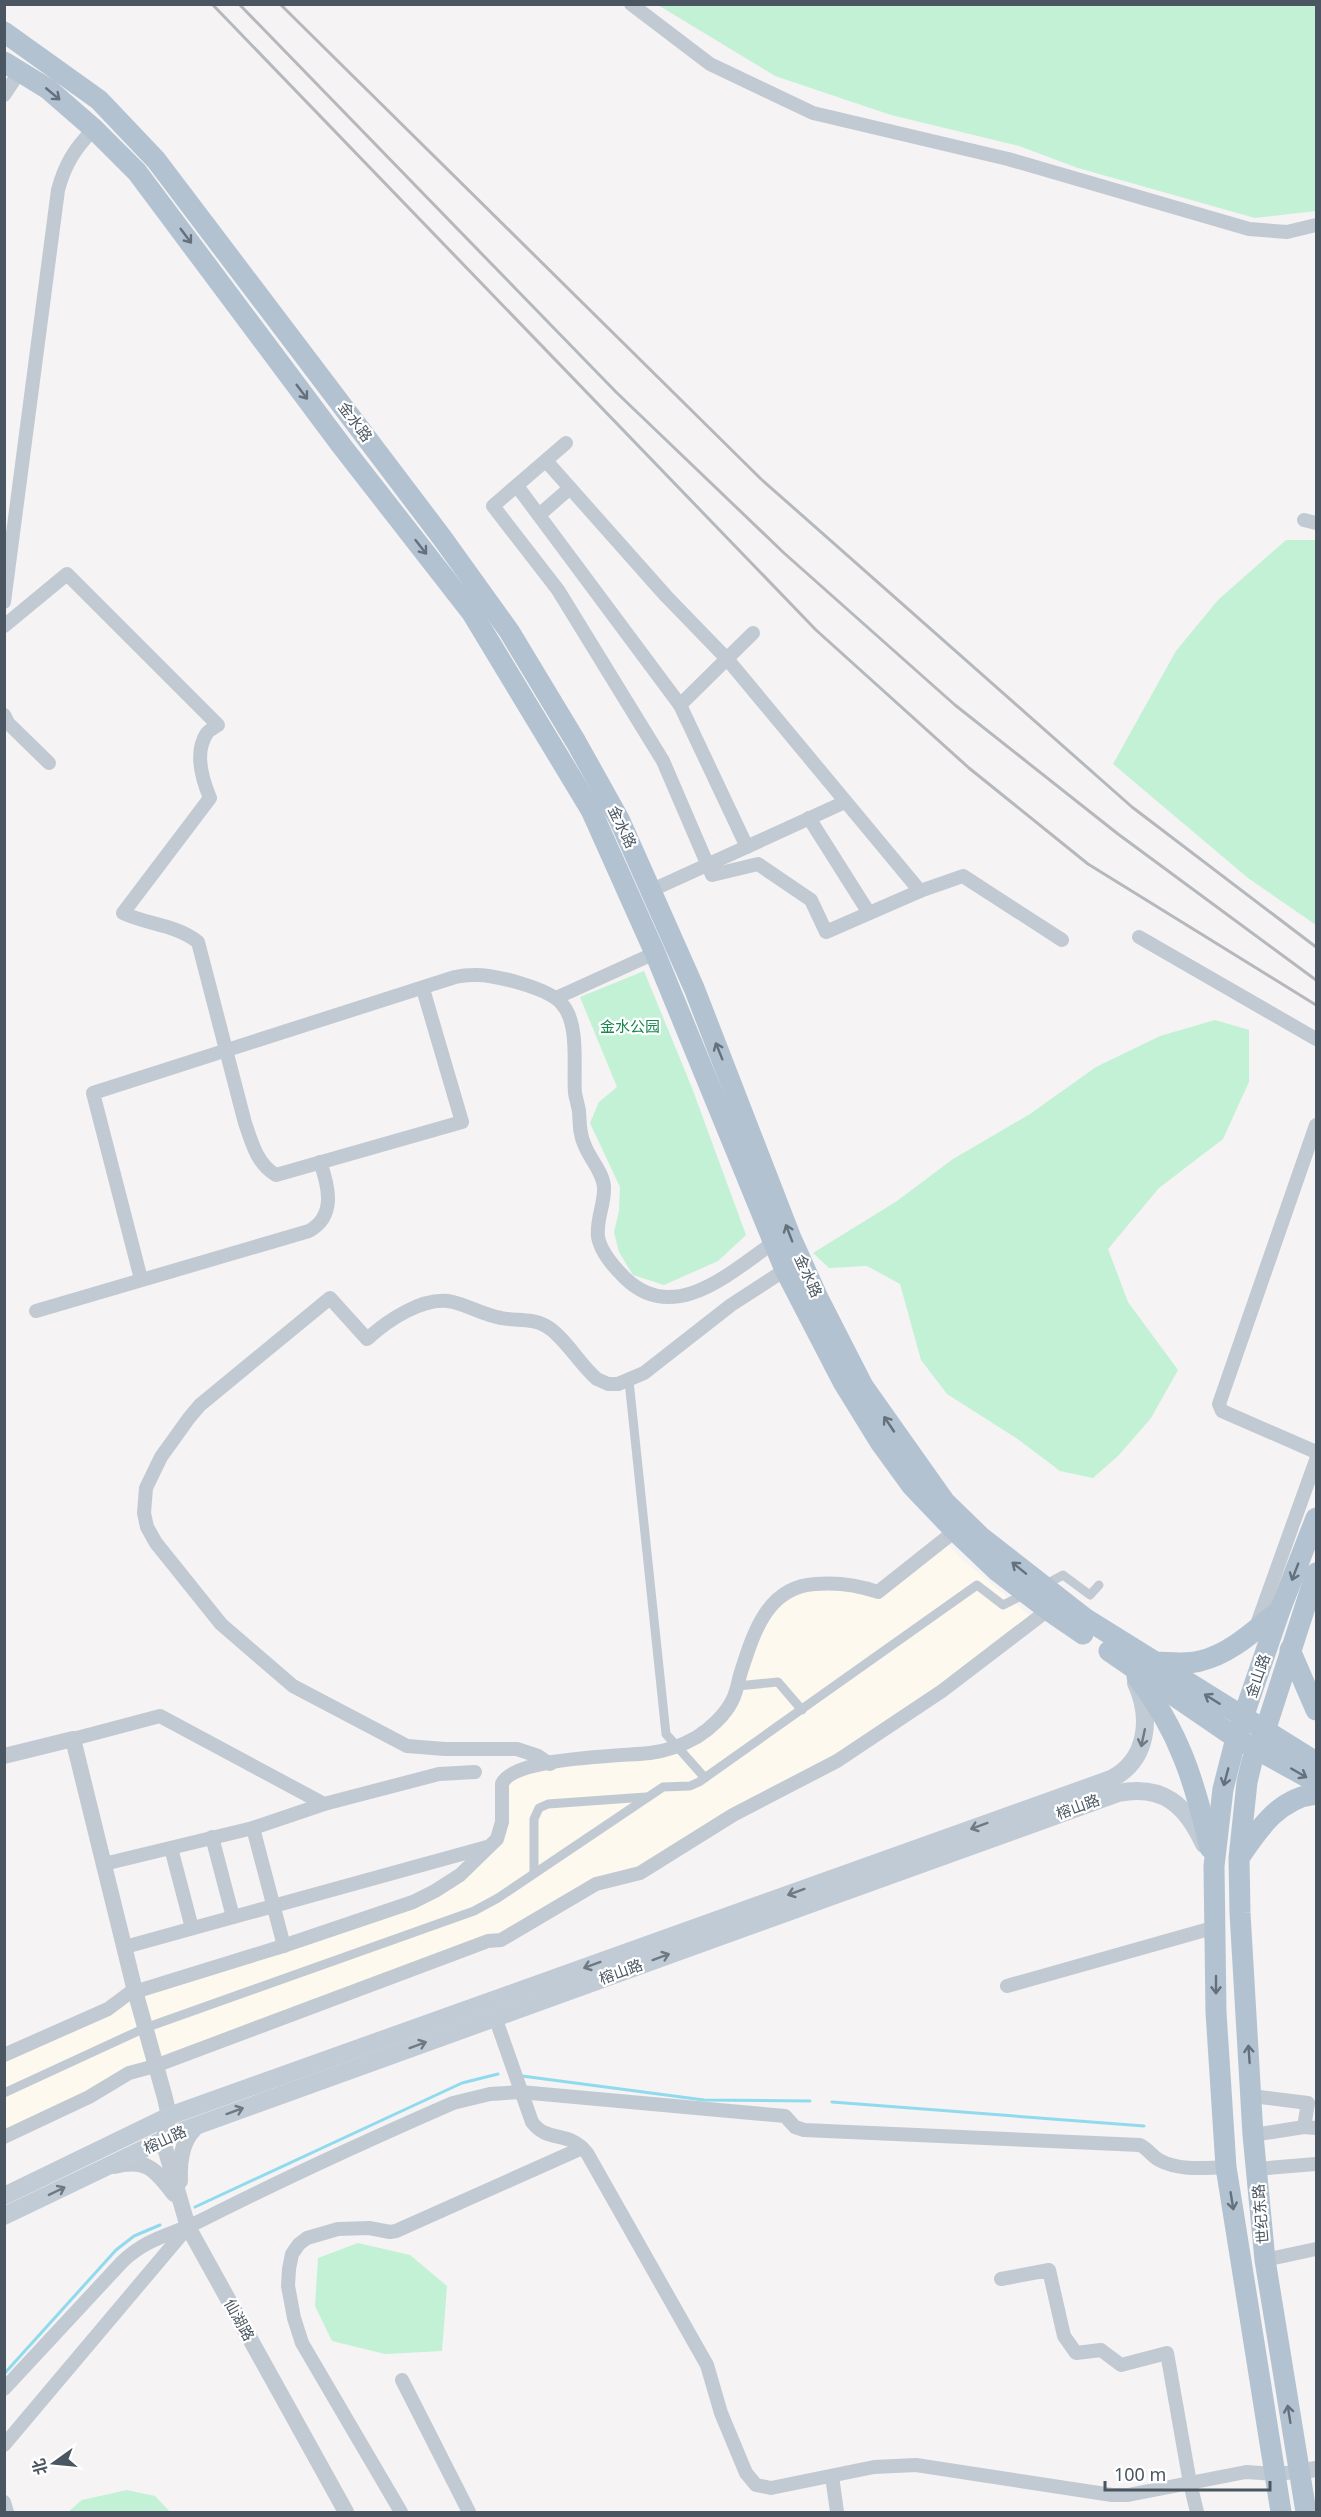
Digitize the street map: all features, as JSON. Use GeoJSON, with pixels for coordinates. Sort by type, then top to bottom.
{"type":"FeatureCollection","features":[{"type":"Feature","properties":{"kind":"main road","name":"金水路"},"geometry":{"type":"LineString","coordinates":[[4,32],[99,100],[156,160],[509,631],[619,819],[698,999],[791,1238],[818,1298],[863,1386],[903,1445],[952,1509],[981,1537],[1086,1619],[1152,1662],[1240,1728]]}},
{"type":"Feature","properties":{"kind":"main road","name":"金水路"},"geometry":{"type":"LineString","coordinates":[[12,66],[48,89],[138,172],[341,445],[472,613],[591,810],[655,953],[785,1270],[818,1336],[880,1442],[912,1486],[997,1571],[1048,1610],[1126,1662],[1240,1728]]}},
{"type":"Feature","properties":{"kind":"main road","name":"金山路"},"geometry":{"type":"LineString","coordinates":[[1214,1866],[1223,1789],[1240,1728],[1280,1610],[1317,1518]]}},
{"type":"Feature","properties":{"kind":"main road","name":"金山路"},"geometry":{"type":"LineString","coordinates":[[1239,1858],[1247,1782],[1290,1650],[1315,1583]]}},
{"type":"Feature","properties":{"kind":"main road"},"geometry":{"type":"LineString","coordinates":[[1152,1662],[1199,1661],[1235,1646],[1280,1610]]}},
{"type":"Feature","properties":{"kind":"main road"},"geometry":{"type":"LineString","coordinates":[[1290,1650],[1317,1710]]}},
{"type":"Feature","properties":{"kind":"main road"},"geometry":{"type":"LineString","coordinates":[[1126,1662],[1151,1695],[1189,1766],[1214,1866]]}},
{"type":"Feature","properties":{"kind":"main road","name":"榕山路"},"geometry":{"type":"LineString","coordinates":[[4,2196],[149,2126],[174,2108],[1111,1779],[1123,1773],[1132,1764],[1144,1740],[1144,1703],[1126,1662]]}},
{"type":"Feature","properties":{"kind":"main road"},"geometry":{"type":"LineString","coordinates":[[1240,1728],[1261,1740],[1317,1782]]}},
{"type":"Feature","properties":{"kind":"main road"},"geometry":{"type":"LineString","coordinates":[[1261,1740],[1317,1762]]}},
{"type":"Feature","properties":{"kind":"main road","name":"榕山路"},"geometry":{"type":"LineString","coordinates":[[4,2216],[201,2124],[1118,1793],[1146,1790],[1175,1803],[1185,1811],[1197,1829],[1214,1866]]}},
{"type":"Feature","properties":{"kind":"main road"},"geometry":{"type":"LineString","coordinates":[[1239,1858],[1256,1832],[1279,1808],[1294,1800],[1317,1794]]}},
{"type":"Feature","properties":{"kind":"main road","name":"世纪东路"},"geometry":{"type":"LineString","coordinates":[[1239,1858],[1240,1913],[1256,2169],[1265,2260],[1307,2470],[1306,2512]]}},
{"type":"Feature","properties":{"kind":"main road","name":"世纪东路"},"geometry":{"type":"LineString","coordinates":[[1214,1866],[1216,2012],[1226,2167],[1281,2512]]}},
{"type":"Feature","properties":{"kind":"street"},"geometry":{"type":"LineString","coordinates":[[631,4],[710,64],[813,113],[1008,159],[1249,229],[1287,232],[1317,225]]}},
{"type":"Feature","properties":{"kind":"street"},"geometry":{"type":"LineString","coordinates":[[4,94],[12,66]]}},
{"type":"Feature","properties":{"kind":"street"},"geometry":{"type":"LineString","coordinates":[[4,602],[58,190],[64,168],[72,152],[94,129]]}},
{"type":"Feature","properties":{"kind":"street"},"geometry":{"type":"LineString","coordinates":[[566,443],[547,462],[493,506],[558,590],[663,761],[712,875],[758,864],[811,900],[826,932],[920,891],[963,876],[1062,940]]}},
{"type":"Feature","properties":{"kind":"street"},"geometry":{"type":"LineString","coordinates":[[547,462],[666,596],[728,660],[920,891]]}},
{"type":"Feature","properties":{"kind":"street"},"geometry":{"type":"LineString","coordinates":[[517,486],[680,705],[747,847]]}},
{"type":"Feature","properties":{"kind":"street"},"geometry":{"type":"LineString","coordinates":[[539,514],[570,488]]}},
{"type":"Feature","properties":{"kind":"street"},"geometry":{"type":"LineString","coordinates":[[4,626],[67,574],[218,724],[207,733],[200,754],[201,778],[210,798],[123,913],[138,921],[185,932],[198,942],[245,1123],[262,1164],[276,1175],[462,1122],[423,989]]}},
{"type":"Feature","properties":{"kind":"street"},"geometry":{"type":"LineString","coordinates":[[680,705],[753,633]]}},
{"type":"Feature","properties":{"kind":"street"},"geometry":{"type":"LineString","coordinates":[[4,715],[8,723],[49,763]]}},
{"type":"Feature","properties":{"kind":"street"},"geometry":{"type":"LineString","coordinates":[[652,890],[845,802]]}},
{"type":"Feature","properties":{"kind":"street"},"geometry":{"type":"LineString","coordinates":[[809,819],[868,913]]}},
{"type":"Feature","properties":{"kind":"street"},"geometry":{"type":"LineString","coordinates":[[1139,937],[1317,1039]]}},
{"type":"Feature","properties":{"kind":"street"},"geometry":{"type":"LineString","coordinates":[[556,998],[655,953]]}},
{"type":"Feature","properties":{"kind":"street"},"geometry":{"type":"LineString","coordinates":[[141,1279],[93,1093],[455,977],[473,975],[504,979],[556,998],[564,1006],[576,1054],[575,1095],[580,1132],[604,1187],[598,1219],[598,1236],[602,1250],[615,1268],[630,1282],[654,1295],[673,1298],[692,1294],[714,1284],[773,1243]]}},
{"type":"Feature","properties":{"kind":"street"},"geometry":{"type":"LineString","coordinates":[[1317,1125],[1219,1404],[1222,1411],[1317,1452]]}},
{"type":"Feature","properties":{"kind":"street"},"geometry":{"type":"LineString","coordinates":[[36,1311],[296,1235],[316,1227],[327,1209],[329,1197],[327,1181],[320,1162]]}},
{"type":"Feature","properties":{"kind":"street"},"geometry":{"type":"LineString","coordinates":[[550,1764],[538,1756],[517,1749],[445,1749],[407,1746],[293,1686],[221,1624],[156,1543],[147,1527],[144,1513],[146,1488],[160,1457],[201,1404],[330,1298],[367,1339],[400,1313],[439,1302],[450,1301],[502,1318],[538,1323],[551,1329],[597,1379],[608,1384],[629,1381],[644,1373],[731,1305],[785,1270]]}},
{"type":"Feature","properties":{"kind":"street"},"geometry":{"type":"LineString","coordinates":[[629,1381],[666,1734],[705,1778]]}},
{"type":"Feature","properties":{"kind":"street"},"geometry":{"type":"LineString","coordinates":[[1256,1629],[1317,1460]]}},
{"type":"Feature","properties":{"kind":"street"},"geometry":{"type":"LineString","coordinates":[[4,2055],[108,2009],[135,1991],[284,1946],[413,1902],[435,1892],[460,1875],[501,1832],[503,1780],[511,1773],[590,1756],[651,1753],[677,1746],[697,1737],[713,1725],[732,1702],[760,1621],[769,1607],[782,1596],[796,1587],[826,1583],[855,1585],[878,1592],[955,1531]]}},
{"type":"Feature","properties":{"kind":"street"},"geometry":{"type":"LineString","coordinates":[[4,2093],[145,2028],[474,1911],[663,1787],[690,1786],[705,1778],[977,1585],[1003,1605],[1063,1575],[1090,1595],[1099,1585]]}},
{"type":"Feature","properties":{"kind":"street"},"geometry":{"type":"LineString","coordinates":[[4,2137],[89,2097],[129,2073],[155,2066],[488,1941],[501,1940],[596,1884],[640,1873],[733,1815],[837,1761],[942,1691],[1048,1610]]}},
{"type":"Feature","properties":{"kind":"street"},"geometry":{"type":"LineString","coordinates":[[737,1686],[778,1682],[802,1710]]}},
{"type":"Feature","properties":{"kind":"street"},"geometry":{"type":"LineString","coordinates":[[4,1756],[160,1716],[324,1804]]}},
{"type":"Feature","properties":{"kind":"street"},"geometry":{"type":"LineString","coordinates":[[73,1739],[155,2066],[174,2108],[163,2140]]}},
{"type":"Feature","properties":{"kind":"street"},"geometry":{"type":"LineString","coordinates":[[104,1864],[253,1828],[324,1804],[439,1774],[476,1772]]}},
{"type":"Feature","properties":{"kind":"street"},"geometry":{"type":"LineString","coordinates":[[534,1873],[534,1819],[535,1812],[542,1806],[647,1797]]}},
{"type":"Feature","properties":{"kind":"street"},"geometry":{"type":"LineString","coordinates":[[253,1828],[284,1946]]}},
{"type":"Feature","properties":{"kind":"street"},"geometry":{"type":"LineString","coordinates":[[212,1838],[233,1917]]}},
{"type":"Feature","properties":{"kind":"street"},"geometry":{"type":"LineString","coordinates":[[125,1947],[489,1846]]}},
{"type":"Feature","properties":{"kind":"street"},"geometry":{"type":"LineString","coordinates":[[171,1848],[192,1928]]}},
{"type":"Feature","properties":{"kind":"street"},"geometry":{"type":"LineString","coordinates":[[1006,1986],[1216,1927]]}},
{"type":"Feature","properties":{"kind":"street"},"geometry":{"type":"LineString","coordinates":[[495,2017],[532,2122],[538,2131],[573,2140],[582,2148],[707,2365],[721,2413],[750,2481],[763,2488],[771,2488],[891,2465],[916,2465],[1112,2495],[1128,2495],[1246,2472],[1274,2474],[1307,2470]]}},
{"type":"Feature","properties":{"kind":"street"},"geometry":{"type":"LineString","coordinates":[[4,2389],[130,2254],[149,2241],[188,2227],[312,2164],[453,2103],[490,2094],[520,2092],[785,2116],[795,2127],[804,2130],[1140,2145],[1169,2165],[1193,2168],[1226,2167]]}},
{"type":"Feature","properties":{"kind":"street"},"geometry":{"type":"LineString","coordinates":[[1252,2096],[1312,2104],[1310,2128],[1254,2135]]}},
{"type":"Feature","properties":{"kind":"street"},"geometry":{"type":"LineString","coordinates":[[181,2203],[179,2171],[182,2149],[190,2132],[201,2124]]}},
{"type":"Feature","properties":{"kind":"street","name":"仙湖路"},"geometry":{"type":"LineString","coordinates":[[163,2140],[188,2227],[346,2512]]}},
{"type":"Feature","properties":{"kind":"street"},"geometry":{"type":"LineString","coordinates":[[401,2512],[302,2343],[294,2318],[288,2286],[292,2254],[299,2244],[321,2233],[355,2228],[396,2231],[582,2148]]}},
{"type":"Feature","properties":{"kind":"street"},"geometry":{"type":"LineString","coordinates":[[107,2167],[132,2162],[144,2164],[159,2174],[181,2203]]}},
{"type":"Feature","properties":{"kind":"street"},"geometry":{"type":"LineString","coordinates":[[1256,2169],[1317,2164]]}},
{"type":"Feature","properties":{"kind":"street"},"geometry":{"type":"LineString","coordinates":[[4,2445],[188,2227]]}},
{"type":"Feature","properties":{"kind":"street"},"geometry":{"type":"LineString","coordinates":[[1265,2260],[1317,2249]]}},
{"type":"Feature","properties":{"kind":"street"},"geometry":{"type":"LineString","coordinates":[[1001,2279],[1049,2270],[1064,2336],[1076,2353],[1101,2350],[1121,2365],[1167,2353],[1197,2512]]}},
{"type":"Feature","properties":{"kind":"street"},"geometry":{"type":"LineString","coordinates":[[402,2380],[469,2512]]}},
{"type":"Feature","properties":{"kind":"street"},"geometry":{"type":"LineString","coordinates":[[832,2476],[837,2512]]}},
{"type":"Feature","properties":{"kind":"street"},"geometry":{"type":"LineString","coordinates":[[4,2502],[7,2512]]}},
{"type":"Feature","properties":{"kind":"shaded area"},"geometry":{"type":"Polygon","coordinates":[[[943,1540],[963,1560],[1035,1620],[837,1761],[625,1877],[501,1940],[155,2066],[5,2137],[4,2055],[108,2009],[435,1891],[497,1839],[506,1777],[677,1746],[732,1702],[760,1621],[796,1587],[878,1592],[943,1540]]]}},
{"type":"Feature","properties":{"kind":"green space"},"geometry":{"type":"Polygon","coordinates":[[[658,5],[1316,5],[1316,211],[1255,218],[1078,168],[1019,146],[891,115],[775,76],[658,5]]]}},
{"type":"Feature","properties":{"kind":"green space"},"geometry":{"type":"Polygon","coordinates":[[[1286,540],[1316,540],[1316,925],[1248,878],[1113,764],[1176,651],[1218,600],[1286,540]]]}},
{"type":"Feature","properties":{"kind":"green space","name":"金水公园"},"geometry":{"type":"Polygon","coordinates":[[[644,971],[692,1088],[746,1235],[718,1261],[664,1285],[633,1275],[619,1252],[614,1232],[619,1211],[620,1187],[590,1123],[599,1102],[617,1087],[580,997],[644,971]]]}},
{"type":"Feature","properties":{"kind":"green space"},"geometry":{"type":"Polygon","coordinates":[[[1215,1020],[1249,1030],[1249,1082],[1223,1139],[1159,1188],[1108,1249],[1128,1302],[1178,1370],[1151,1418],[1119,1455],[1093,1478],[1060,1471],[1019,1440],[947,1394],[921,1360],[900,1284],[867,1266],[829,1268],[813,1253],[897,1201],[953,1159],[1030,1114],[1096,1067],[1160,1036],[1215,1020]]]}},
{"type":"Feature","properties":{"kind":"green space"},"geometry":{"type":"Polygon","coordinates":[[[358,2243],[410,2255],[447,2286],[442,2351],[385,2354],[332,2341],[315,2306],[318,2258],[358,2243]]]}},
{"type":"Feature","properties":{"kind":"green space"},"geometry":{"type":"Polygon","coordinates":[[[127,2490],[155,2496],[170,2512],[68,2512],[82,2500],[127,2490]]]}},
{"type":"Feature","properties":{"kind":"waterway"},"geometry":{"type":"LineString","coordinates":[[195,2207],[462,2083],[498,2074]]}},
{"type":"Feature","properties":{"kind":"waterway"},"geometry":{"type":"LineString","coordinates":[[522,2076],[704,2100],[810,2101]]}},
{"type":"Feature","properties":{"kind":"waterway"},"geometry":{"type":"LineString","coordinates":[[832,2102],[1144,2126]]}},
{"type":"Feature","properties":{"kind":"waterway"},"geometry":{"type":"LineString","coordinates":[[4,2374],[116,2250],[134,2236],[160,2225]]}},
{"type":"Feature","properties":{"kind":"railway"},"geometry":{"type":"LineString","coordinates":[[212,4],[816,630],[969,768],[1088,864],[1316,1005]]}},
{"type":"Feature","properties":{"kind":"railway"},"geometry":{"type":"LineString","coordinates":[[239,4],[616,392],[784,553],[955,705],[1118,834],[1316,980]]}},
{"type":"Feature","properties":{"kind":"railway"},"geometry":{"type":"LineString","coordinates":[[280,4],[761,479],[1132,807],[1316,947]]}}]}
